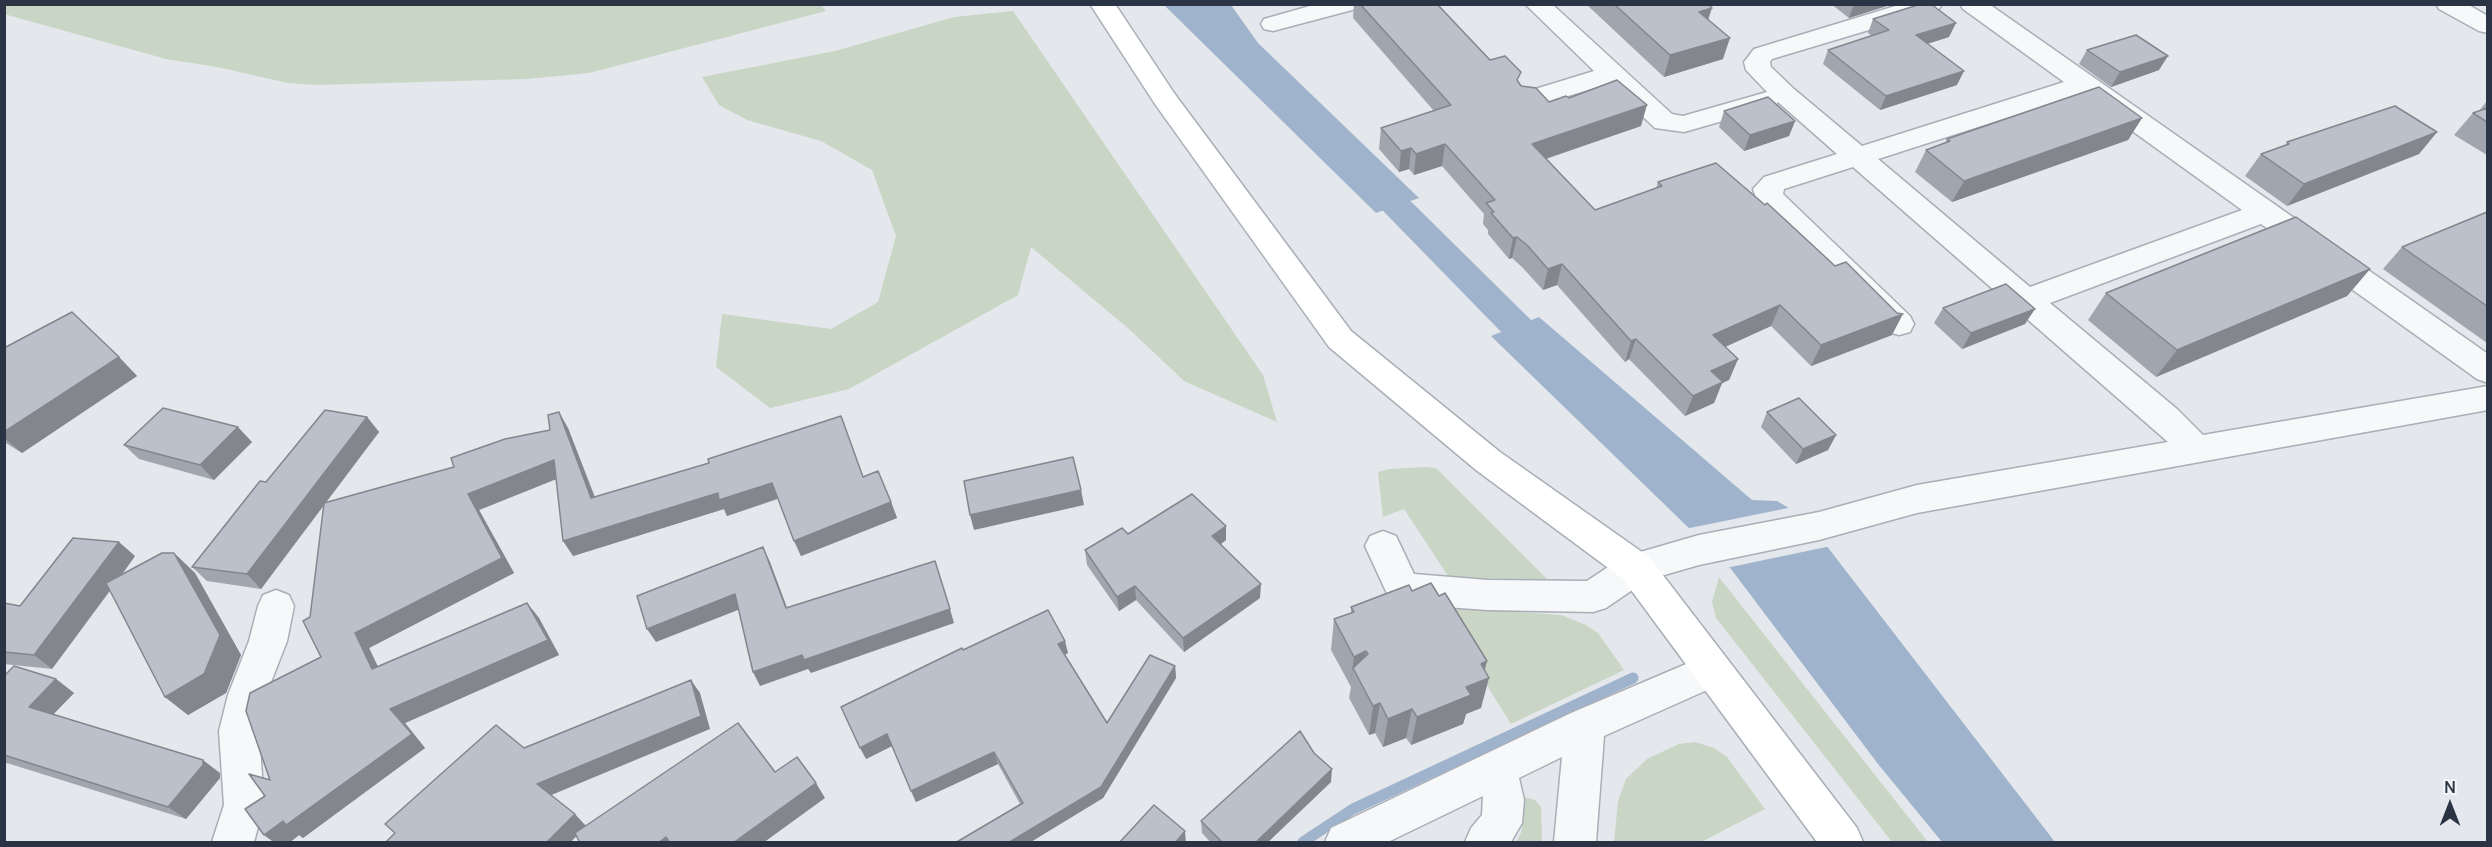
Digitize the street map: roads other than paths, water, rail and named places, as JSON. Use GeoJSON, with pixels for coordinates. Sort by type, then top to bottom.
{"type":"FeatureCollection","features":[{"type":"Feature","properties":{"kind":"main road"},"geometry":{"type":"LineString","coordinates":[[1102,4],[1164,98],[1340,339],[1488,461],[1635,568],[1842,843]]}},
{"type":"Feature","properties":{"kind":"street"},"geometry":{"type":"LineString","coordinates":[[1273,24],[1347,4]]}},
{"type":"Feature","properties":{"kind":"street"},"geometry":{"type":"LineString","coordinates":[[1537,4],[1664,122],[1684,123],[1785,95]]}},
{"type":"Feature","properties":{"kind":"street"},"geometry":{"type":"LineString","coordinates":[[1930,4],[1763,54],[1757,62],[1759,70],[1785,95],[2165,417],[2196,449]]}},
{"type":"Feature","properties":{"kind":"street"},"geometry":{"type":"LineString","coordinates":[[1972,4],[2487,371]]}},
{"type":"Feature","properties":{"kind":"street"},"geometry":{"type":"LineString","coordinates":[[2448,4],[2487,26]]}},
{"type":"Feature","properties":{"kind":"street"},"geometry":{"type":"LineString","coordinates":[[1528,100],[1612,74]]}},
{"type":"Feature","properties":{"kind":"street"},"geometry":{"type":"LineString","coordinates":[[1899,324],[1770,198],[1767,189],[1774,183],[2085,84]]}},
{"type":"Feature","properties":{"kind":"street"},"geometry":{"type":"LineString","coordinates":[[2026,300],[2265,212]]}},
{"type":"Feature","properties":{"kind":"street"},"geometry":{"type":"LineString","coordinates":[[1383,546],[1404,589],[1488,595],[1593,597],[1635,568],[1699,550],[1819,526],[1917,499],[2487,398]]}},
{"type":"Feature","properties":{"kind":"street"},"geometry":{"type":"LineString","coordinates":[[232,843],[244,805],[239,731],[247,695],[268,641],[276,606]]}},
{"type":"Feature","properties":{"kind":"street"},"geometry":{"type":"LineString","coordinates":[[1346,843],[1585,726],[1712,670]]}},
{"type":"Feature","properties":{"kind":"street"},"geometry":{"type":"LineString","coordinates":[[1575,843],[1585,726]]}},
{"type":"Feature","properties":{"kind":"street"},"geometry":{"type":"LineString","coordinates":[[1486,843],[1501,823],[1504,800],[1497,769]]}},
{"type":"Feature","properties":{"kind":"water"},"geometry":{"type":"Polygon","coordinates":[[[1164,5],[1231,5],[1258,43],[1419,198],[1376,213],[1164,5]]]}},
{"type":"Feature","properties":{"kind":"water"},"geometry":{"type":"Polygon","coordinates":[[[1539,317],[1752,500],[1777,501],[1792,510],[1826,545],[2055,842],[1942,842],[1878,764],[1731,569],[1491,336],[1539,317]]]}},
{"type":"Feature","properties":{"kind":"waterway"},"geometry":{"type":"LineString","coordinates":[[1361,170],[1520,330],[1554,359]]}},
{"type":"Feature","properties":{"kind":"waterway"},"geometry":{"type":"LineString","coordinates":[[1303,842],[1353,809],[1633,678]]}}]}
